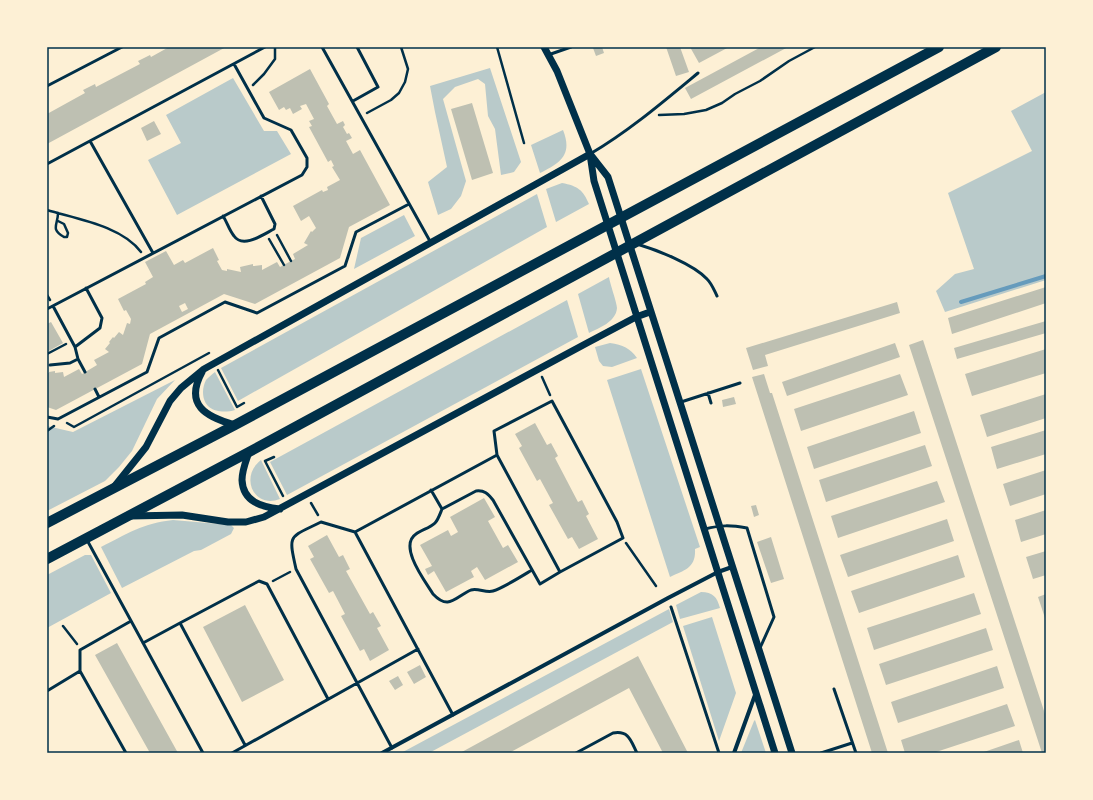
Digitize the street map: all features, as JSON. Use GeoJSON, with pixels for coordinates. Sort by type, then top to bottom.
{"type":"FeatureCollection","features":[{"type":"Feature","properties":{"kind":"main road"},"geometry":{"type":"LineString","coordinates":[[47,523],[251,416],[939,47]]}},
{"type":"Feature","properties":{"kind":"main road"},"geometry":{"type":"LineString","coordinates":[[47,559],[266,443],[996,47]]}},
{"type":"Feature","properties":{"kind":"street"},"geometry":{"type":"LineString","coordinates":[[544,47],[557,71],[590,154],[594,181],[636,317],[705,529],[775,753]]}},
{"type":"Feature","properties":{"kind":"street"},"geometry":{"type":"LineString","coordinates":[[590,154],[608,177],[792,753]]}},
{"type":"Feature","properties":{"kind":"street"},"geometry":{"type":"LineString","coordinates":[[113,488],[146,447],[170,401],[181,388],[204,369],[590,154]]}},
{"type":"Feature","properties":{"kind":"street"},"geometry":{"type":"LineString","coordinates":[[128,516],[182,515],[228,522],[246,522],[264,517],[636,317],[650,312]]}},
{"type":"Feature","properties":{"kind":"street"},"geometry":{"type":"LineString","coordinates":[[204,369],[197,380],[195,399],[200,408],[208,416],[234,425]]}},
{"type":"Feature","properties":{"kind":"street"},"geometry":{"type":"LineString","coordinates":[[666,407],[680,403]]}},
{"type":"Feature","properties":{"kind":"street"},"geometry":{"type":"LineString","coordinates":[[249,452],[243,470],[242,480],[244,490],[250,499],[259,505],[280,509]]}},
{"type":"Feature","properties":{"kind":"street"},"geometry":{"type":"LineString","coordinates":[[385,752],[651,607],[718,572],[732,567]]}},
{"type":"Feature","properties":{"kind":"street"},"geometry":{"type":"LineString","coordinates":[[734,753],[756,693]]}},
{"type":"Feature","properties":{"kind":"lane"},"geometry":{"type":"LineString","coordinates":[[47,80],[48,86],[122,47]]}},
{"type":"Feature","properties":{"kind":"lane"},"geometry":{"type":"LineString","coordinates":[[47,164],[265,47]]}},
{"type":"Feature","properties":{"kind":"lane"},"geometry":{"type":"LineString","coordinates":[[322,47],[431,243]]}},
{"type":"Feature","properties":{"kind":"lane"},"geometry":{"type":"LineString","coordinates":[[353,101],[378,87],[357,47]]}},
{"type":"Feature","properties":{"kind":"lane"},"geometry":{"type":"LineString","coordinates":[[548,54],[571,47]]}},
{"type":"Feature","properties":{"kind":"lane"},"geometry":{"type":"LineString","coordinates":[[47,309],[302,175],[307,167],[307,158],[291,130],[264,118],[234,64]]}},
{"type":"Feature","properties":{"kind":"lane"},"geometry":{"type":"LineString","coordinates":[[590,154],[646,116],[698,73]]}},
{"type":"Feature","properties":{"kind":"lane"},"geometry":{"type":"LineString","coordinates":[[90,141],[153,253]]}},
{"type":"Feature","properties":{"kind":"lane"},"geometry":{"type":"LineString","coordinates":[[223,216],[234,237],[241,241],[254,240],[274,229],[275,224],[261,196]]}},
{"type":"Feature","properties":{"kind":"lane"},"geometry":{"type":"LineString","coordinates":[[47,417],[58,419],[147,372],[159,338],[225,302],[257,313],[345,266],[356,232],[409,204]]}},
{"type":"Feature","properties":{"kind":"lane"},"geometry":{"type":"LineString","coordinates":[[628,241],[667,255],[689,266],[707,278],[717,296]]}},
{"type":"Feature","properties":{"kind":"lane"},"geometry":{"type":"LineString","coordinates":[[75,348],[100,328],[102,318],[86,288]]}},
{"type":"Feature","properties":{"kind":"lane"},"geometry":{"type":"LineString","coordinates":[[53,306],[72,340],[78,358],[85,372]]}},
{"type":"Feature","properties":{"kind":"lane"},"geometry":{"type":"LineString","coordinates":[[50,365],[70,363],[78,358]]}},
{"type":"Feature","properties":{"kind":"lane"},"geometry":{"type":"LineString","coordinates":[[680,403],[740,383]]}},
{"type":"Feature","properties":{"kind":"lane"},"geometry":{"type":"LineString","coordinates":[[95,389],[99,397]]}},
{"type":"Feature","properties":{"kind":"lane"},"geometry":{"type":"LineString","coordinates":[[708,394],[711,403]]}},
{"type":"Feature","properties":{"kind":"lane"},"geometry":{"type":"LineString","coordinates":[[532,570],[492,591],[473,590],[452,602],[444,603],[438,600],[433,594],[410,554],[409,546],[411,539],[415,534],[434,524],[442,509],[476,490],[482,490],[488,493],[493,500],[540,584],[622,538],[617,522],[552,401],[494,431],[497,455],[560,572]]}},
{"type":"Feature","properties":{"kind":"lane"},"geometry":{"type":"LineString","coordinates":[[354,532],[497,455]]}},
{"type":"Feature","properties":{"kind":"lane"},"geometry":{"type":"LineString","coordinates":[[431,490],[442,509]]}},
{"type":"Feature","properties":{"kind":"lane"},"geometry":{"type":"LineString","coordinates":[[392,748],[358,682],[296,569],[291,546],[292,538],[298,533],[322,522],[354,532],[453,715]]}},
{"type":"Feature","properties":{"kind":"lane"},"geometry":{"type":"LineString","coordinates":[[705,529],[719,525],[747,528],[774,617],[759,651]]}},
{"type":"Feature","properties":{"kind":"lane"},"geometry":{"type":"LineString","coordinates":[[86,538],[203,753]]}},
{"type":"Feature","properties":{"kind":"lane"},"geometry":{"type":"LineString","coordinates":[[143,643],[259,581],[267,584],[328,698]]}},
{"type":"Feature","properties":{"kind":"lane"},"geometry":{"type":"LineString","coordinates":[[671,607],[719,753]]}},
{"type":"Feature","properties":{"kind":"lane"},"geometry":{"type":"LineString","coordinates":[[126,753],[80,671],[80,650],[131,621]]}},
{"type":"Feature","properties":{"kind":"lane"},"geometry":{"type":"LineString","coordinates":[[180,623],[245,745]]}},
{"type":"Feature","properties":{"kind":"lane"},"geometry":{"type":"LineString","coordinates":[[232,753],[418,649]]}},
{"type":"Feature","properties":{"kind":"lane"},"geometry":{"type":"LineString","coordinates":[[47,691],[80,671]]}},
{"type":"Feature","properties":{"kind":"lane"},"geometry":{"type":"LineString","coordinates":[[834,689],[856,753]]}},
{"type":"Feature","properties":{"kind":"lane"},"geometry":{"type":"LineString","coordinates":[[576,753],[613,733],[619,732],[625,733],[638,753]]}},
{"type":"Feature","properties":{"kind":"lane"},"geometry":{"type":"LineString","coordinates":[[821,753],[852,743]]}},
{"type":"Feature","properties":{"kind":"path"},"geometry":{"type":"LineString","coordinates":[[248,90],[264,74],[275,58],[275,47]]}},
{"type":"Feature","properties":{"kind":"path"},"geometry":{"type":"LineString","coordinates":[[361,116],[391,100],[399,93],[405,82],[408,69],[401,47]]}},
{"type":"Feature","properties":{"kind":"path"},"geometry":{"type":"LineString","coordinates":[[497,47],[524,143]]}},
{"type":"Feature","properties":{"kind":"path"},"geometry":{"type":"LineString","coordinates":[[646,116],[684,114],[706,110],[722,103],[735,94],[760,81],[789,61],[815,47]]}},
{"type":"Feature","properties":{"kind":"path"},"geometry":{"type":"LineString","coordinates":[[47,210],[112,229],[137,246],[145,257]]}},
{"type":"Feature","properties":{"kind":"path"},"geometry":{"type":"LineString","coordinates":[[58,213],[58,222],[55,227],[57,232],[64,237],[67,237],[68,233],[64,224],[58,222]]}},
{"type":"Feature","properties":{"kind":"path"},"geometry":{"type":"LineString","coordinates":[[274,229],[291,261]]}},
{"type":"Feature","properties":{"kind":"path"},"geometry":{"type":"LineString","coordinates":[[266,233],[284,265]]}},
{"type":"Feature","properties":{"kind":"path"},"geometry":{"type":"LineString","coordinates":[[47,354],[72,340]]}},
{"type":"Feature","properties":{"kind":"path"},"geometry":{"type":"LineString","coordinates":[[58,419],[74,427],[209,354]]}},
{"type":"Feature","properties":{"kind":"path"},"geometry":{"type":"LineString","coordinates":[[218,370],[237,407],[244,403]]}},
{"type":"Feature","properties":{"kind":"path"},"geometry":{"type":"LineString","coordinates":[[542,376],[552,401]]}},
{"type":"Feature","properties":{"kind":"path"},"geometry":{"type":"LineString","coordinates":[[47,430],[53,427]]}},
{"type":"Feature","properties":{"kind":"path"},"geometry":{"type":"LineString","coordinates":[[274,457],[265,461],[283,496]]}},
{"type":"Feature","properties":{"kind":"path"},"geometry":{"type":"LineString","coordinates":[[311,503],[322,522]]}},
{"type":"Feature","properties":{"kind":"path"},"geometry":{"type":"LineString","coordinates":[[622,538],[656,586]]}},
{"type":"Feature","properties":{"kind":"path"},"geometry":{"type":"LineString","coordinates":[[267,584],[296,569]]}},
{"type":"Feature","properties":{"kind":"path"},"geometry":{"type":"LineString","coordinates":[[63,626],[80,650]]}},
{"type":"Feature","properties":{"kind":"shaded area"},"geometry":{"type":"Polygon","coordinates":[[[490,68],[521,162],[514,172],[501,175],[495,129],[488,116],[485,84],[478,79],[455,87],[443,99],[466,181],[461,196],[451,209],[438,215],[428,182],[447,167],[430,86],[490,68]]]}},
{"type":"Feature","properties":{"kind":"shaded area"},"geometry":{"type":"Polygon","coordinates":[[[233,78],[264,131],[277,131],[291,154],[177,215],[148,160],[181,143],[166,115],[233,78]]]}},
{"type":"Feature","properties":{"kind":"shaded area"},"geometry":{"type":"Polygon","coordinates":[[[1046,92],[1046,280],[945,312],[936,291],[955,274],[974,269],[948,193],[1032,151],[1011,111],[1046,92]]]}},
{"type":"Feature","properties":{"kind":"shaded area"},"geometry":{"type":"Polygon","coordinates":[[[563,130],[566,139],[566,146],[563,157],[559,162],[540,173],[531,145],[563,130]]]}},
{"type":"Feature","properties":{"kind":"shaded area"},"geometry":{"type":"Polygon","coordinates":[[[562,183],[579,189],[589,204],[556,222],[546,189],[562,183]]]}},
{"type":"Feature","properties":{"kind":"shaded area"},"geometry":{"type":"Polygon","coordinates":[[[537,194],[547,227],[238,401],[221,368],[537,194]]]}},
{"type":"Feature","properties":{"kind":"shaded area"},"geometry":{"type":"Polygon","coordinates":[[[404,215],[415,236],[354,269],[361,238],[404,215]]]}},
{"type":"Feature","properties":{"kind":"shaded area"},"geometry":{"type":"Polygon","coordinates":[[[609,277],[617,306],[616,313],[610,321],[602,327],[589,333],[578,294],[609,277]]]}},
{"type":"Feature","properties":{"kind":"shaded area"},"geometry":{"type":"Polygon","coordinates":[[[567,300],[578,337],[287,495],[270,462],[567,300]]]}},
{"type":"Feature","properties":{"kind":"shaded area"},"geometry":{"type":"Polygon","coordinates":[[[610,343],[626,348],[637,358],[612,367],[603,366],[599,361],[595,347],[610,343]]]}},
{"type":"Feature","properties":{"kind":"shaded area"},"geometry":{"type":"Polygon","coordinates":[[[641,369],[700,547],[695,549],[694,560],[688,568],[670,577],[607,380],[641,369]]]}},
{"type":"Feature","properties":{"kind":"shaded area"},"geometry":{"type":"Polygon","coordinates":[[[215,372],[235,410],[224,412],[214,410],[206,403],[203,392],[204,384],[206,380],[215,372]]]}},
{"type":"Feature","properties":{"kind":"shaded area"},"geometry":{"type":"Polygon","coordinates":[[[175,380],[157,399],[132,451],[119,467],[105,481],[47,511],[47,426],[73,432],[175,380]]]}},
{"type":"Feature","properties":{"kind":"shaded area"},"geometry":{"type":"Polygon","coordinates":[[[261,460],[280,499],[271,501],[263,500],[252,490],[250,482],[251,475],[254,467],[261,460]]]}},
{"type":"Feature","properties":{"kind":"shaded area"},"geometry":{"type":"Polygon","coordinates":[[[173,520],[231,525],[234,528],[231,534],[122,588],[101,547],[144,526],[162,521],[173,520]]]}},
{"type":"Feature","properties":{"kind":"shaded area"},"geometry":{"type":"Polygon","coordinates":[[[85,555],[91,555],[111,593],[47,628],[47,575],[85,555]]]}},
{"type":"Feature","properties":{"kind":"shaded area"},"geometry":{"type":"Polygon","coordinates":[[[701,592],[709,593],[714,596],[720,608],[680,619],[676,605],[701,592]]]}},
{"type":"Feature","properties":{"kind":"shaded area"},"geometry":{"type":"Polygon","coordinates":[[[669,609],[673,622],[429,753],[401,753],[669,609]]]}},
{"type":"Feature","properties":{"kind":"shaded area"},"geometry":{"type":"Polygon","coordinates":[[[712,617],[736,693],[719,741],[683,626],[712,617]]]}},
{"type":"Feature","properties":{"kind":"shaded area"},"geometry":{"type":"Polygon","coordinates":[[[755,720],[766,753],[741,753],[754,721],[755,720]]]}},
{"type":"Feature","properties":{"kind":"building"},"geometry":{"type":"Polygon","coordinates":[[[169,47],[226,47],[47,144],[47,114],[85,93],[83,90],[95,84],[96,87],[140,64],[138,61],[150,55],[151,57],[169,47]]]}},
{"type":"Feature","properties":{"kind":"building"},"geometry":{"type":"Polygon","coordinates":[[[602,47],[604,53],[596,56],[593,48],[602,47]]]}},
{"type":"Feature","properties":{"kind":"building"},"geometry":{"type":"Polygon","coordinates":[[[666,47],[680,47],[689,72],[676,76],[666,47]]]}},
{"type":"Feature","properties":{"kind":"building"},"geometry":{"type":"Polygon","coordinates":[[[690,47],[729,47],[699,63],[690,47]]]}},
{"type":"Feature","properties":{"kind":"building"},"geometry":{"type":"Polygon","coordinates":[[[761,47],[788,47],[691,99],[685,88],[761,47]]]}},
{"type":"Feature","properties":{"kind":"building"},"geometry":{"type":"Polygon","coordinates":[[[310,69],[329,104],[327,106],[337,124],[343,121],[345,125],[343,127],[347,134],[349,133],[352,138],[346,141],[353,154],[360,150],[390,205],[349,227],[340,258],[255,304],[224,294],[150,334],[142,364],[56,410],[47,407],[47,373],[55,371],[55,373],[63,372],[64,377],[79,369],[82,374],[97,365],[94,360],[109,352],[105,349],[113,337],[114,338],[119,332],[123,335],[127,323],[130,324],[131,319],[126,310],[124,311],[118,299],[146,284],[145,282],[153,277],[145,262],[166,251],[174,265],[183,260],[185,263],[213,248],[219,260],[217,261],[222,270],[227,271],[227,269],[241,272],[240,267],[253,264],[253,266],[262,265],[262,270],[277,262],[280,267],[295,259],[293,254],[308,245],[304,243],[311,231],[312,232],[316,228],[309,216],[301,221],[293,206],[322,190],[323,192],[328,190],[327,187],[340,180],[332,167],[334,166],[331,160],[328,162],[309,127],[312,126],[309,121],[314,119],[306,104],[300,106],[302,109],[293,114],[290,108],[286,110],[284,107],[279,110],[269,92],[310,69]],[[185,303],[179,306],[182,312],[188,309],[185,303]]]}},
{"type":"Feature","properties":{"kind":"building"},"geometry":{"type":"Polygon","coordinates":[[[472,103],[493,173],[472,180],[451,109],[472,103]]]}},
{"type":"Feature","properties":{"kind":"building"},"geometry":{"type":"Polygon","coordinates":[[[154,121],[161,134],[147,141],[141,128],[154,121]]]}},
{"type":"Feature","properties":{"kind":"building"},"geometry":{"type":"Polygon","coordinates":[[[1046,287],[1046,303],[952,334],[948,318],[1046,287]]]}},
{"type":"Feature","properties":{"kind":"building"},"geometry":{"type":"Polygon","coordinates":[[[897,302],[900,313],[765,355],[768,366],[753,370],[746,348],[897,302]]]}},
{"type":"Feature","properties":{"kind":"building"},"geometry":{"type":"Polygon","coordinates":[[[1046,321],[1046,333],[957,359],[954,348],[1046,321]]]}},
{"type":"Feature","properties":{"kind":"building"},"geometry":{"type":"Polygon","coordinates":[[[51,322],[63,343],[47,352],[47,324],[51,322]]]}},
{"type":"Feature","properties":{"kind":"building"},"geometry":{"type":"Polygon","coordinates":[[[923,340],[1046,717],[1046,753],[1042,753],[909,345],[923,340]]]}},
{"type":"Feature","properties":{"kind":"building"},"geometry":{"type":"Polygon","coordinates":[[[895,343],[900,357],[787,396],[782,382],[895,343]]]}},
{"type":"Feature","properties":{"kind":"building"},"geometry":{"type":"Polygon","coordinates":[[[1046,349],[1046,373],[972,396],[965,374],[1046,349]]]}},
{"type":"Feature","properties":{"kind":"building"},"geometry":{"type":"Polygon","coordinates":[[[764,374],[770,393],[772,393],[888,753],[872,753],[752,377],[764,374]]]}},
{"type":"Feature","properties":{"kind":"building"},"geometry":{"type":"Polygon","coordinates":[[[900,374],[908,395],[801,431],[794,409],[900,374]]]}},
{"type":"Feature","properties":{"kind":"building"},"geometry":{"type":"Polygon","coordinates":[[[1046,394],[1046,418],[987,437],[980,415],[1046,394]]]}},
{"type":"Feature","properties":{"kind":"building"},"geometry":{"type":"Polygon","coordinates":[[[734,397],[736,404],[723,407],[722,400],[734,397]]]}},
{"type":"Feature","properties":{"kind":"building"},"geometry":{"type":"Polygon","coordinates":[[[914,411],[921,433],[814,469],[807,447],[914,411]]]}},
{"type":"Feature","properties":{"kind":"building"},"geometry":{"type":"Polygon","coordinates":[[[535,423],[547,445],[551,443],[558,456],[555,458],[578,502],[582,500],[589,514],[586,516],[598,539],[579,549],[572,537],[568,539],[549,505],[553,503],[540,479],[537,481],[519,448],[522,446],[515,434],[535,423]]]}},
{"type":"Feature","properties":{"kind":"building"},"geometry":{"type":"Polygon","coordinates":[[[1046,430],[1046,454],[997,469],[991,447],[1046,430]]]}},
{"type":"Feature","properties":{"kind":"building"},"geometry":{"type":"Polygon","coordinates":[[[925,445],[932,466],[826,502],[819,480],[925,445]]]}},
{"type":"Feature","properties":{"kind":"building"},"geometry":{"type":"Polygon","coordinates":[[[1046,470],[1046,494],[1010,506],[1003,484],[1046,470]]]}},
{"type":"Feature","properties":{"kind":"building"},"geometry":{"type":"Polygon","coordinates":[[[937,481],[945,502],[838,538],[831,516],[937,481]]]}},
{"type":"Feature","properties":{"kind":"building"},"geometry":{"type":"Polygon","coordinates":[[[484,498],[495,517],[488,521],[503,548],[508,545],[518,562],[485,580],[477,567],[471,571],[474,577],[446,592],[434,571],[428,575],[425,569],[432,566],[420,545],[448,530],[451,536],[458,532],[450,517],[484,498]]]}},
{"type":"Feature","properties":{"kind":"building"},"geometry":{"type":"Polygon","coordinates":[[[756,505],[759,515],[754,517],[751,506],[756,505]]]}},
{"type":"Feature","properties":{"kind":"building"},"geometry":{"type":"Polygon","coordinates":[[[1046,510],[1046,534],[1021,542],[1015,520],[1046,510]]]}},
{"type":"Feature","properties":{"kind":"building"},"geometry":{"type":"Polygon","coordinates":[[[947,519],[954,541],[848,577],[840,555],[947,519]]]}},
{"type":"Feature","properties":{"kind":"building"},"geometry":{"type":"Polygon","coordinates":[[[327,535],[339,557],[343,555],[350,569],[346,571],[370,614],[373,612],[381,626],[377,628],[389,650],[370,661],[364,649],[360,651],[341,616],[345,614],[333,591],[329,593],[310,559],[314,557],[308,546],[327,535]]]}},
{"type":"Feature","properties":{"kind":"building"},"geometry":{"type":"Polygon","coordinates":[[[771,537],[784,579],[771,583],[757,542],[771,537]]]}},
{"type":"Feature","properties":{"kind":"building"},"geometry":{"type":"Polygon","coordinates":[[[1046,551],[1046,575],[1033,579],[1026,557],[1046,551]]]}},
{"type":"Feature","properties":{"kind":"building"},"geometry":{"type":"Polygon","coordinates":[[[958,555],[965,577],[859,613],[851,591],[958,555]]]}},
{"type":"Feature","properties":{"kind":"building"},"geometry":{"type":"Polygon","coordinates":[[[974,593],[981,614],[874,650],[867,628],[974,593]]]}},
{"type":"Feature","properties":{"kind":"building"},"geometry":{"type":"Polygon","coordinates":[[[1046,594],[1046,618],[1045,618],[1038,597],[1046,594]]]}},
{"type":"Feature","properties":{"kind":"building"},"geometry":{"type":"Polygon","coordinates":[[[245,605],[284,680],[242,702],[203,627],[245,605]]]}},
{"type":"Feature","properties":{"kind":"building"},"geometry":{"type":"Polygon","coordinates":[[[986,628],[993,650],[886,685],[879,664],[986,628]]]}},
{"type":"Feature","properties":{"kind":"building"},"geometry":{"type":"Polygon","coordinates":[[[117,643],[178,753],[150,753],[95,655],[117,643]]]}},
{"type":"Feature","properties":{"kind":"building"},"geometry":{"type":"Polygon","coordinates":[[[638,656],[688,753],[663,753],[629,688],[509,753],[460,753],[638,656]]]}},
{"type":"Feature","properties":{"kind":"building"},"geometry":{"type":"Polygon","coordinates":[[[420,665],[426,677],[414,684],[407,672],[420,665]]]}},
{"type":"Feature","properties":{"kind":"building"},"geometry":{"type":"Polygon","coordinates":[[[997,666],[1004,688],[898,723],[891,702],[997,666]]]}},
{"type":"Feature","properties":{"kind":"building"},"geometry":{"type":"Polygon","coordinates":[[[398,676],[403,685],[395,690],[389,681],[398,676]]]}},
{"type":"Feature","properties":{"kind":"building"},"geometry":{"type":"Polygon","coordinates":[[[1007,704],[1015,726],[933,753],[905,753],[901,740],[1007,704]]]}},
{"type":"Feature","properties":{"kind":"building"},"geometry":{"type":"Polygon","coordinates":[[[1019,740],[1023,753],[981,753],[1019,740]]]}},
{"type":"Feature","properties":{"kind":"waterway"},"geometry":{"type":"LineString","coordinates":[[961,302],[1046,276]]}}]}
